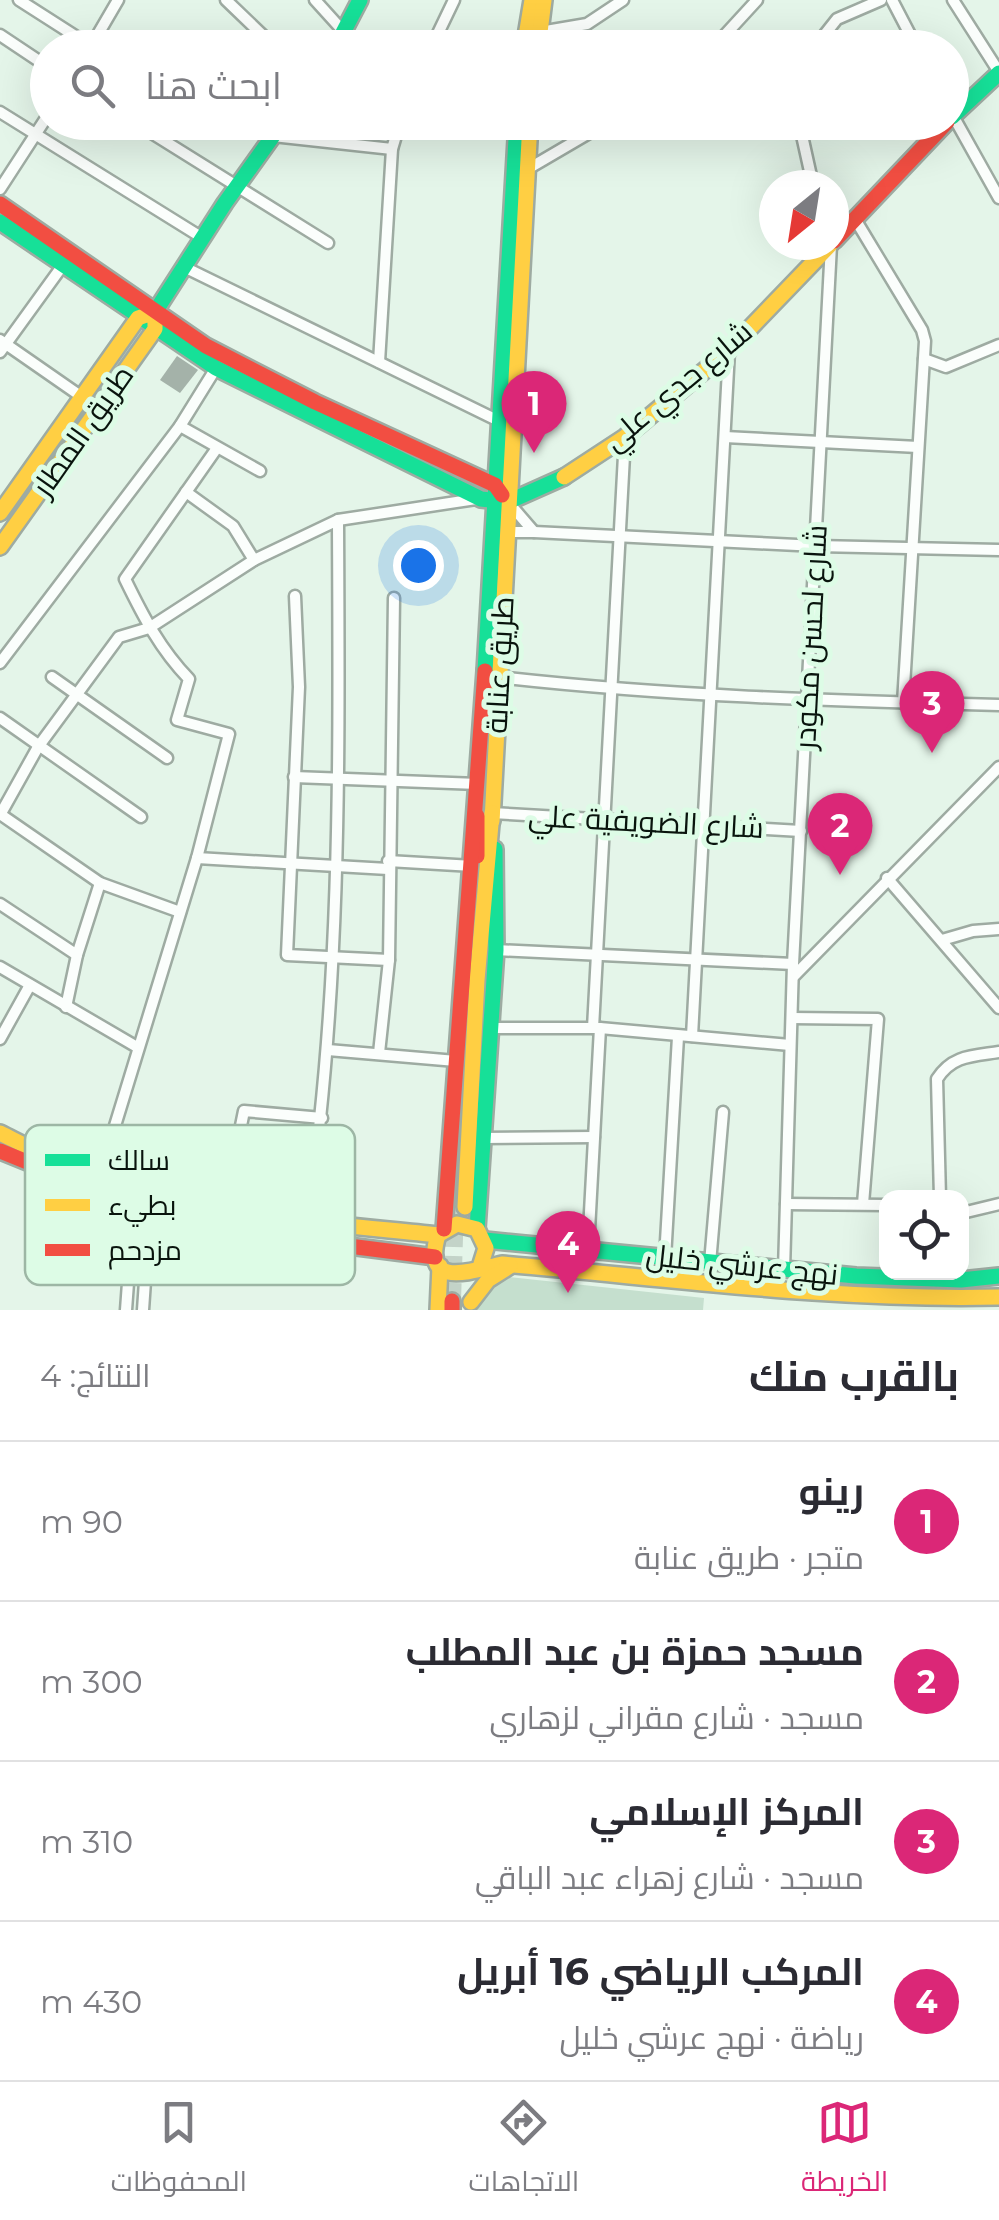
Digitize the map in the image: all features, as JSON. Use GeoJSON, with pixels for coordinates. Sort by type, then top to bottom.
{"type":"FeatureCollection","features":[{"type":"Feature","properties":{"kind":"main road"},"geometry":{"type":"LineString","coordinates":[[345,30],[360,0]]}},
{"type":"Feature","properties":{"kind":"main road"},"geometry":{"type":"LineString","coordinates":[[527,30],[532,0]]}},
{"type":"Feature","properties":{"kind":"main road"},"geometry":{"type":"LineString","coordinates":[[540,30],[544,0]]}},
{"type":"Feature","properties":{"kind":"main road","name":"شارع جدي علي"},"geometry":{"type":"LineString","coordinates":[[969,101],[999,72]]}},
{"type":"Feature","properties":{"kind":"main road","name":"طريق المطار"},"geometry":{"type":"LineString","coordinates":[[0,546],[155,320],[182,266],[270,140]]}},
{"type":"Feature","properties":{"kind":"main road","name":"طريق عنابة"},"geometry":{"type":"LineString","coordinates":[[484,815],[478,784],[516,140]]}},
{"type":"Feature","properties":{"kind":"main road","name":"طريق عنابة"},"geometry":{"type":"LineString","coordinates":[[460,1207],[477,980],[484,815],[508,532],[494,497],[528,140]]}},
{"type":"Feature","properties":{"kind":"main road","name":"شارع جدي علي"},"geometry":{"type":"LineString","coordinates":[[849,226],[930,140]]}},
{"type":"Feature","properties":{"kind":"main road"},"geometry":{"type":"LineString","coordinates":[[0,204],[216,368],[494,497]]}},
{"type":"Feature","properties":{"kind":"main road"},"geometry":{"type":"LineString","coordinates":[[0,222],[138,318],[155,320],[494,497]]}},
{"type":"Feature","properties":{"kind":"main road","name":"شارع جدي علي"},"geometry":{"type":"LineString","coordinates":[[494,497],[550,485],[625,437],[729,350],[816,260]]}},
{"type":"Feature","properties":{"kind":"main road","name":"طريق المطار"},"geometry":{"type":"LineString","coordinates":[[0,513],[138,318]]}},
{"type":"Feature","properties":{"kind":"main road"},"geometry":{"type":"LineString","coordinates":[[438,1286],[437,1261],[472,866],[484,815]]}},
{"type":"Feature","properties":{"kind":"main road"},"geometry":{"type":"LineString","coordinates":[[458,1306],[485,1257],[480,1235],[482,1138],[498,898],[484,815]]}},
{"type":"Feature","properties":{"kind":"main road"},"geometry":{"type":"LineString","coordinates":[[0,1134],[25,1145]]}},
{"type":"Feature","properties":{"kind":"main road"},"geometry":{"type":"LineString","coordinates":[[0,1151],[25,1161]]}},
{"type":"Feature","properties":{"kind":"main road"},"geometry":{"type":"LineString","coordinates":[[355,1225],[441,1232],[464,1224],[480,1235]]}},
{"type":"Feature","properties":{"kind":"main road","name":"نهج عرشي خليل"},"geometry":{"type":"LineString","coordinates":[[480,1235],[784,1270],[879,1274]]}},
{"type":"Feature","properties":{"kind":"main road"},"geometry":{"type":"LineString","coordinates":[[355,1247],[437,1261],[457,1275],[477,1269]]}},
{"type":"Feature","properties":{"kind":"main road"},"geometry":{"type":"LineString","coordinates":[[411,1254],[432,1267],[438,1286],[458,1306]]}},
{"type":"Feature","properties":{"kind":"main road"},"geometry":{"type":"LineString","coordinates":[[458,1306],[513,1265]]}},
{"type":"Feature","properties":{"kind":"main road","name":"نهج عرشي خليل"},"geometry":{"type":"LineString","coordinates":[[477,1269],[513,1265],[806,1295],[999,1296]]}},
{"type":"Feature","properties":{"kind":"main road","name":"نهج عرشي خليل"},"geometry":{"type":"LineString","coordinates":[[969,1276],[999,1276]]}},
{"type":"Feature","properties":{"kind":"street"},"geometry":{"type":"LineString","coordinates":[[19,0],[66,30]]}},
{"type":"Feature","properties":{"kind":"street"},"geometry":{"type":"LineString","coordinates":[[101,30],[118,0]]}},
{"type":"Feature","properties":{"kind":"street"},"geometry":{"type":"LineString","coordinates":[[226,0],[257,30]]}},
{"type":"Feature","properties":{"kind":"street"},"geometry":{"type":"LineString","coordinates":[[315,0],[342,30]]}},
{"type":"Feature","properties":{"kind":"street"},"geometry":{"type":"LineString","coordinates":[[440,30],[454,0]]}},
{"type":"Feature","properties":{"kind":"street"},"geometry":{"type":"LineString","coordinates":[[569,30],[587,24],[623,0]]}},
{"type":"Feature","properties":{"kind":"street"},"geometry":{"type":"LineString","coordinates":[[729,30],[758,0]]}},
{"type":"Feature","properties":{"kind":"street"},"geometry":{"type":"LineString","coordinates":[[828,30],[837,19],[881,0]]}},
{"type":"Feature","properties":{"kind":"street"},"geometry":{"type":"LineString","coordinates":[[892,0],[908,30]]}},
{"type":"Feature","properties":{"kind":"street"},"geometry":{"type":"LineString","coordinates":[[953,0],[999,72]]}},
{"type":"Feature","properties":{"kind":"street"},"geometry":{"type":"LineString","coordinates":[[0,34],[30,55]]}},
{"type":"Feature","properties":{"kind":"street"},"geometry":{"type":"LineString","coordinates":[[0,112],[30,132]]}},
{"type":"Feature","properties":{"kind":"street"},"geometry":{"type":"LineString","coordinates":[[0,189],[31,140]]}},
{"type":"Feature","properties":{"kind":"street"},"geometry":{"type":"LineString","coordinates":[[42,140],[202,238]]}},
{"type":"Feature","properties":{"kind":"street"},"geometry":{"type":"LineString","coordinates":[[163,140],[328,242]]}},
{"type":"Feature","properties":{"kind":"street"},"geometry":{"type":"LineString","coordinates":[[341,140],[392,149]]}},
{"type":"Feature","properties":{"kind":"street"},"geometry":{"type":"LineString","coordinates":[[378,362],[395,140]]}},
{"type":"Feature","properties":{"kind":"street"},"geometry":{"type":"LineString","coordinates":[[525,171],[578,140]]}},
{"type":"Feature","properties":{"kind":"street"},"geometry":{"type":"LineString","coordinates":[[803,140],[810,170]]}},
{"type":"Feature","properties":{"kind":"street"},"geometry":{"type":"LineString","coordinates":[[964,140],[999,198]]}},
{"type":"Feature","properties":{"kind":"street"},"geometry":{"type":"LineString","coordinates":[[855,219],[922,330],[924,359],[903,702]]}},
{"type":"Feature","properties":{"kind":"street","name":"شارع لحسن مكودر"},"geometry":{"type":"LineString","coordinates":[[784,1270],[806,701],[831,260]]}},
{"type":"Feature","properties":{"kind":"street"},"geometry":{"type":"LineString","coordinates":[[63,266],[2,346],[82,397]]}},
{"type":"Feature","properties":{"kind":"street"},"geometry":{"type":"LineString","coordinates":[[182,266],[499,421]]}},
{"type":"Feature","properties":{"kind":"street"},"geometry":{"type":"LineString","coordinates":[[924,359],[946,367],[999,345]]}},
{"type":"Feature","properties":{"kind":"street"},"geometry":{"type":"LineString","coordinates":[[692,1036],[729,350]]}},
{"type":"Feature","properties":{"kind":"street"},"geometry":{"type":"LineString","coordinates":[[0,664],[180,426],[216,368]]}},
{"type":"Feature","properties":{"kind":"street"},"geometry":{"type":"LineString","coordinates":[[180,426],[260,471]]}},
{"type":"Feature","properties":{"kind":"street"},"geometry":{"type":"LineString","coordinates":[[588,1249],[625,437]]}},
{"type":"Feature","properties":{"kind":"street"},"geometry":{"type":"LineString","coordinates":[[724,437],[918,447]]}},
{"type":"Feature","properties":{"kind":"street"},"geometry":{"type":"LineString","coordinates":[[114,1125],[197,858],[229,734],[177,720],[189,679],[148,628],[125,579],[217,448]]}},
{"type":"Feature","properties":{"kind":"street"},"geometry":{"type":"LineString","coordinates":[[186,492],[233,526],[254,560]]}},
{"type":"Feature","properties":{"kind":"street"},"geometry":{"type":"LineString","coordinates":[[180,912],[100,883],[0,814],[38,747],[119,637],[148,628],[254,560],[338,520],[494,497],[534,532]]}},
{"type":"Feature","properties":{"kind":"street"},"geometry":{"type":"LineString","coordinates":[[321,1125],[337,868],[338,520]]}},
{"type":"Feature","properties":{"kind":"street"},"geometry":{"type":"LineString","coordinates":[[508,532],[999,550]]}},
{"type":"Feature","properties":{"kind":"street"},"geometry":{"type":"LineString","coordinates":[[295,596],[299,688],[287,955],[389,960]]}},
{"type":"Feature","properties":{"kind":"street"},"geometry":{"type":"LineString","coordinates":[[379,1053],[389,960],[394,598]]}},
{"type":"Feature","properties":{"kind":"street"},"geometry":{"type":"LineString","coordinates":[[52,677],[166,758]]}},
{"type":"Feature","properties":{"kind":"street"},"geometry":{"type":"LineString","coordinates":[[498,678],[709,696],[999,704]]}},
{"type":"Feature","properties":{"kind":"street"},"geometry":{"type":"LineString","coordinates":[[0,718],[141,817]]}},
{"type":"Feature","properties":{"kind":"street"},"geometry":{"type":"LineString","coordinates":[[496,950],[696,958],[794,970],[999,767]]}},
{"type":"Feature","properties":{"kind":"street"},"geometry":{"type":"LineString","coordinates":[[294,777],[478,784]]}},
{"type":"Feature","properties":{"kind":"street","name":"شارع الضويفية علي"},"geometry":{"type":"LineString","coordinates":[[484,815],[801,831]]}},
{"type":"Feature","properties":{"kind":"street"},"geometry":{"type":"LineString","coordinates":[[197,858],[337,868],[472,866]]}},
{"type":"Feature","properties":{"kind":"street"},"geometry":{"type":"LineString","coordinates":[[886,878],[999,1008]]}},
{"type":"Feature","properties":{"kind":"street"},"geometry":{"type":"LineString","coordinates":[[66,1007],[77,955],[100,883]]}},
{"type":"Feature","properties":{"kind":"street"},"geometry":{"type":"LineString","coordinates":[[0,904],[77,955]]}},
{"type":"Feature","properties":{"kind":"street"},"geometry":{"type":"LineString","coordinates":[[942,940],[973,931],[999,930]]}},
{"type":"Feature","properties":{"kind":"street"},"geometry":{"type":"LineString","coordinates":[[0,967],[137,1047]]}},
{"type":"Feature","properties":{"kind":"street"},"geometry":{"type":"LineString","coordinates":[[0,1040],[30,985]]}},
{"type":"Feature","properties":{"kind":"street"},"geometry":{"type":"LineString","coordinates":[[792,1018],[878,1019],[864,1204]]}},
{"type":"Feature","properties":{"kind":"street"},"geometry":{"type":"LineString","coordinates":[[491,1028],[597,1028],[790,1046]]}},
{"type":"Feature","properties":{"kind":"street"},"geometry":{"type":"LineString","coordinates":[[665,1258],[678,1036]]}},
{"type":"Feature","properties":{"kind":"street"},"geometry":{"type":"LineString","coordinates":[[328,1050],[456,1061]]}},
{"type":"Feature","properties":{"kind":"street"},"geometry":{"type":"LineString","coordinates":[[940,1190],[936,1079],[958,1058],[999,1052]]}},
{"type":"Feature","properties":{"kind":"street"},"geometry":{"type":"LineString","coordinates":[[241,1125],[244,1111],[322,1118]]}},
{"type":"Feature","properties":{"kind":"street"},"geometry":{"type":"LineString","coordinates":[[710,1262],[722,1112]]}},
{"type":"Feature","properties":{"kind":"street"},"geometry":{"type":"LineString","coordinates":[[482,1138],[594,1137]]}},
{"type":"Feature","properties":{"kind":"street"},"geometry":{"type":"LineString","coordinates":[[786,1204],[879,1205]]}},
{"type":"Feature","properties":{"kind":"street"},"geometry":{"type":"LineString","coordinates":[[969,1210],[999,1204]]}},
{"type":"Feature","properties":{"kind":"street"},"geometry":{"type":"LineString","coordinates":[[126,1310],[128,1285]]}},
{"type":"Feature","properties":{"kind":"street"},"geometry":{"type":"LineString","coordinates":[[144,1310],[145,1285]]}},
{"type":"Feature","properties":{"kind":"green space"},"geometry":{"type":"Polygon","coordinates":[[[509,1277],[704,1298],[703,1310],[476,1310],[486,1287],[509,1277]]]}},
{"type":"Feature","properties":{"kind":"building"},"geometry":{"type":"Polygon","coordinates":[[[177,356],[198,370],[180,393],[160,380],[177,356]]]}},
{"type":"Feature","properties":{"kind":"tunnel"},"geometry":{"type":"LineString","coordinates":[[452,1301],[455,1206]]}},
{"type":"Feature","properties":{"kind":"traffic: fast"},"geometry":{"type":"LineString","coordinates":[[344,30],[360,0]]}},
{"type":"Feature","properties":{"kind":"traffic: fast"},"geometry":{"type":"LineString","coordinates":[[969,101],[999,73]]}},
{"type":"Feature","properties":{"kind":"traffic: fast"},"geometry":{"type":"LineString","coordinates":[[155,312],[270,140]]}},
{"type":"Feature","properties":{"kind":"traffic: fast"},"geometry":{"type":"LineString","coordinates":[[485,671],[516,140]]}},
{"type":"Feature","properties":{"kind":"traffic: fast"},"geometry":{"type":"LineString","coordinates":[[0,222],[216,368],[481,499],[508,502],[564,477]]}},
{"type":"Feature","properties":{"kind":"traffic: fast"},"geometry":{"type":"LineString","coordinates":[[477,1229],[496,950],[495,849]]}},
{"type":"Feature","properties":{"kind":"traffic: fast"},"geometry":{"type":"LineString","coordinates":[[485,1240],[856,1276],[961,1280],[999,1276]]}},
{"type":"Feature","properties":{"kind":"traffic: slow"},"geometry":{"type":"LineString","coordinates":[[527,30],[532,0]]}},
{"type":"Feature","properties":{"kind":"traffic: slow"},"geometry":{"type":"LineString","coordinates":[[540,30],[544,0]]}},
{"type":"Feature","properties":{"kind":"traffic: slow"},"geometry":{"type":"LineString","coordinates":[[492,821],[529,140]]}},
{"type":"Feature","properties":{"kind":"traffic: slow"},"geometry":{"type":"LineString","coordinates":[[564,477],[625,437],[729,350],[816,260]]}},
{"type":"Feature","properties":{"kind":"traffic: slow"},"geometry":{"type":"LineString","coordinates":[[0,513],[138,318],[155,312],[155,329],[0,547]]}},
{"type":"Feature","properties":{"kind":"traffic: slow"},"geometry":{"type":"LineString","coordinates":[[465,1207],[477,980],[492,813]]}},
{"type":"Feature","properties":{"kind":"traffic: slow"},"geometry":{"type":"LineString","coordinates":[[0,1133],[25,1146]]}},
{"type":"Feature","properties":{"kind":"traffic: slow"},"geometry":{"type":"LineString","coordinates":[[480,1267],[486,1248],[477,1229],[457,1224],[438,1235],[437,1264],[453,1273],[502,1264],[812,1292],[999,1297]]}},
{"type":"Feature","properties":{"kind":"traffic: slow"},"geometry":{"type":"LineString","coordinates":[[355,1227],[438,1235]]}},
{"type":"Feature","properties":{"kind":"traffic: slow"},"geometry":{"type":"LineString","coordinates":[[438,1310],[440,1266]]}},
{"type":"Feature","properties":{"kind":"traffic: slow"},"geometry":{"type":"LineString","coordinates":[[471,1302],[488,1280],[510,1266]]}},
{"type":"Feature","properties":{"kind":"traffic: jam"},"geometry":{"type":"LineString","coordinates":[[849,225],[930,140]]}},
{"type":"Feature","properties":{"kind":"traffic: jam"},"geometry":{"type":"LineString","coordinates":[[0,204],[206,346],[315,402],[495,485],[502,495]]}},
{"type":"Feature","properties":{"kind":"traffic: jam"},"geometry":{"type":"LineString","coordinates":[[444,1229],[485,671]]}},
{"type":"Feature","properties":{"kind":"traffic: jam"},"geometry":{"type":"LineString","coordinates":[[477,816],[477,856]]}},
{"type":"Feature","properties":{"kind":"traffic: jam"},"geometry":{"type":"LineString","coordinates":[[0,1151],[25,1161]]}},
{"type":"Feature","properties":{"kind":"traffic: jam"},"geometry":{"type":"LineString","coordinates":[[355,1247],[435,1257]]}},
{"type":"Feature","properties":{"kind":"traffic: jam"},"geometry":{"type":"LineString","coordinates":[[452,1301],[452,1310]]}},
{"type":"Feature","properties":{"kind":"place","name":"رينو"},"geometry":{"type":"Point","coordinates":[534,453]}},
{"type":"Feature","properties":{"kind":"place","name":"المركز الإسلامي"},"geometry":{"type":"Point","coordinates":[932,753]}},
{"type":"Feature","properties":{"kind":"place","name":"مسجد حمزة بن عبد المطلب"},"geometry":{"type":"Point","coordinates":[840,875]}},
{"type":"Feature","properties":{"kind":"place","name":"المركب الرياضي 16 أبريل"},"geometry":{"type":"Point","coordinates":[568,1293]}}]}
